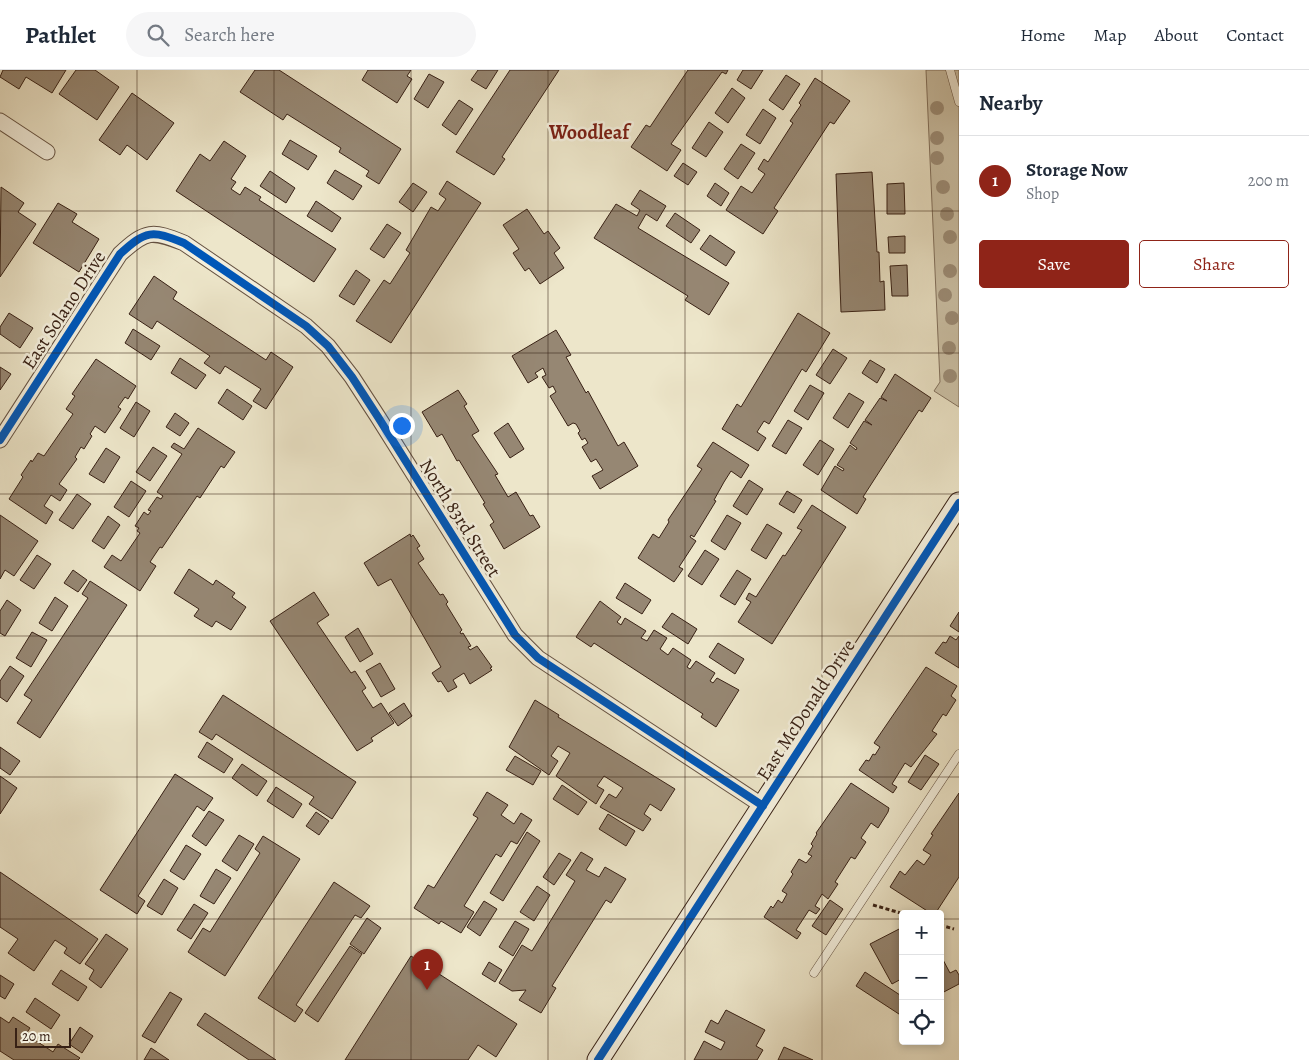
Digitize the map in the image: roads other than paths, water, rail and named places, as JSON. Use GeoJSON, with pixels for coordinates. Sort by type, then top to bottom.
{"type":"FeatureCollection","features":[{"type":"Feature","properties":{"kind":"main road","name":"East McDonald Drive"},"geometry":{"type":"LineString","coordinates":[[598,1060],[959,503]]}},
{"type":"Feature","properties":{"kind":"street"},"geometry":{"type":"LineString","coordinates":[[0,121],[47,152]]}},
{"type":"Feature","properties":{"kind":"street","name":"East Solano Drive"},"geometry":{"type":"LineString","coordinates":[[0,440],[120,254],[133,241],[148,233]]}},
{"type":"Feature","properties":{"kind":"street","name":"North 83rd Street"},"geometry":{"type":"LineString","coordinates":[[148,233],[167,236],[184,244],[306,326],[328,346],[352,377],[378,417],[515,635],[538,658],[763,806]]}},
{"type":"Feature","properties":{"kind":"lane"},"geometry":{"type":"LineString","coordinates":[[950,70],[959,102]]}},
{"type":"Feature","properties":{"kind":"lane"},"geometry":{"type":"LineString","coordinates":[[814,973],[959,754]]}},
{"type":"Feature","properties":{"kind":"place","name":"Storage Now"},"geometry":{"type":"Point","coordinates":[427,990]}},
{"type":"Feature","properties":{"kind":"district","name":"Woodleaf"},"geometry":{"type":"Point","coordinates":[589,132]}}]}
